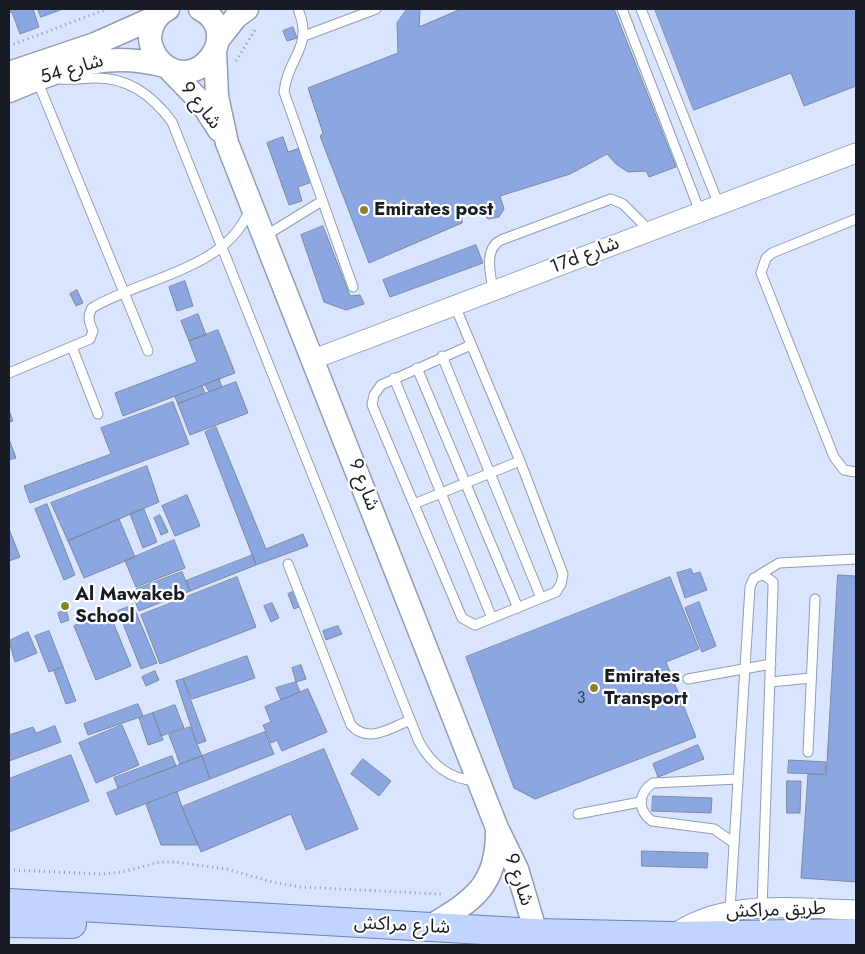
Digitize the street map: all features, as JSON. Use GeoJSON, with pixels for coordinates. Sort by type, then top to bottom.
{"type":"FeatureCollection","features":[{"type":"Feature","properties":{"kind":"main road"},"geometry":{"type":"LineString","coordinates":[[9,895],[36,904]]}},
{"type":"Feature","properties":{"kind":"main road","name":"شارع مراكش"},"geometry":{"type":"LineString","coordinates":[[9,903],[536,933],[671,936],[856,933]]}},
{"type":"Feature","properties":{"kind":"main road"},"geometry":{"type":"LineString","coordinates":[[9,923],[126,924],[169,911]]}},
{"type":"Feature","properties":{"kind":"street"},"geometry":{"type":"LineString","coordinates":[[216,46],[226,28],[247,9]]}},
{"type":"Feature","properties":{"kind":"street","name":"شارع 9"},"geometry":{"type":"LineString","coordinates":[[204,10],[214,24],[217,96],[228,143],[497,828],[517,869],[536,933]]}},
{"type":"Feature","properties":{"kind":"street","name":"شارع 9"},"geometry":{"type":"LineString","coordinates":[[163,13],[152,28],[150,39],[152,49],[201,102],[228,143]]}},
{"type":"Feature","properties":{"kind":"street","name":"شارع 54"},"geometry":{"type":"LineString","coordinates":[[9,73],[96,44],[163,13]]}},
{"type":"Feature","properties":{"kind":"street","name":"شارع 54"},"geometry":{"type":"LineString","coordinates":[[9,91],[41,78],[100,60],[143,60],[168,68],[192,71],[209,60],[216,46]]}},
{"type":"Feature","properties":{"kind":"street","name":"17d شارع"},"geometry":{"type":"LineString","coordinates":[[314,359],[856,153]]}},
{"type":"Feature","properties":{"kind":"street","name":"شارع 9"},"geometry":{"type":"LineString","coordinates":[[427,928],[470,901],[486,884],[495,862],[497,828]]}},
{"type":"Feature","properties":{"kind":"street","name":"طريق مراكش"},"geometry":{"type":"LineString","coordinates":[[671,936],[698,920],[730,910],[856,910]]}},
{"type":"Feature","properties":{"kind":"lane"},"geometry":{"type":"LineString","coordinates":[[298,9],[303,20],[304,36],[285,82],[284,92],[354,287]]}},
{"type":"Feature","properties":{"kind":"lane"},"geometry":{"type":"LineString","coordinates":[[304,36],[362,11],[376,9]]}},
{"type":"Feature","properties":{"kind":"lane"},"geometry":{"type":"LineString","coordinates":[[622,9],[700,212]]}},
{"type":"Feature","properties":{"kind":"lane"},"geometry":{"type":"LineString","coordinates":[[642,9],[719,205]]}},
{"type":"Feature","properties":{"kind":"lane"},"geometry":{"type":"LineString","coordinates":[[148,351],[41,78],[113,79],[130,84],[159,104],[172,122],[426,756],[437,767],[450,775],[464,780],[480,781]]}},
{"type":"Feature","properties":{"kind":"lane"},"geometry":{"type":"LineString","coordinates":[[493,291],[490,251],[496,242],[605,200],[618,200],[650,231]]}},
{"type":"Feature","properties":{"kind":"lane"},"geometry":{"type":"LineString","coordinates":[[264,237],[322,201]]}},
{"type":"Feature","properties":{"kind":"lane"},"geometry":{"type":"LineString","coordinates":[[9,373],[86,342],[93,336],[88,320],[92,308],[197,262],[223,247],[245,222],[252,206]]}},
{"type":"Feature","properties":{"kind":"lane"},"geometry":{"type":"LineString","coordinates":[[856,219],[772,254],[766,258],[761,273],[834,457],[844,470],[856,472]]}},
{"type":"Feature","properties":{"kind":"lane"},"geometry":{"type":"LineString","coordinates":[[455,306],[520,462],[563,574],[561,584],[556,592],[475,625],[462,618],[372,405],[374,395],[381,385],[442,356],[471,345]]}},
{"type":"Feature","properties":{"kind":"lane"},"geometry":{"type":"LineString","coordinates":[[72,347],[98,414]]}},
{"type":"Feature","properties":{"kind":"lane"},"geometry":{"type":"LineString","coordinates":[[442,356],[541,598]]}},
{"type":"Feature","properties":{"kind":"lane"},"geometry":{"type":"LineString","coordinates":[[417,368],[518,608]]}},
{"type":"Feature","properties":{"kind":"lane"},"geometry":{"type":"LineString","coordinates":[[394,378],[492,618]]}},
{"type":"Feature","properties":{"kind":"lane"},"geometry":{"type":"LineString","coordinates":[[414,504],[520,462]]}},
{"type":"Feature","properties":{"kind":"lane"},"geometry":{"type":"LineString","coordinates":[[730,910],[750,587],[754,578],[779,563],[856,559]]}},
{"type":"Feature","properties":{"kind":"lane"},"geometry":{"type":"LineString","coordinates":[[288,564],[351,725],[356,731],[372,735],[410,720]]}},
{"type":"Feature","properties":{"kind":"lane"},"geometry":{"type":"LineString","coordinates":[[759,575],[764,575],[773,582],[762,909]]}},
{"type":"Feature","properties":{"kind":"lane"},"geometry":{"type":"LineString","coordinates":[[808,752],[815,599]]}},
{"type":"Feature","properties":{"kind":"lane"},"geometry":{"type":"LineString","coordinates":[[688,679],[771,664]]}},
{"type":"Feature","properties":{"kind":"lane"},"geometry":{"type":"LineString","coordinates":[[770,682],[811,678]]}},
{"type":"Feature","properties":{"kind":"lane"},"geometry":{"type":"LineString","coordinates":[[734,843],[714,829],[652,821],[646,816],[640,802],[642,794],[653,783],[738,779]]}},
{"type":"Feature","properties":{"kind":"lane"},"geometry":{"type":"LineString","coordinates":[[578,814],[640,802]]}},
{"type":"Feature","properties":{"kind":"path"},"geometry":{"type":"LineString","coordinates":[[9,46],[107,9]]}},
{"type":"Feature","properties":{"kind":"path"},"geometry":{"type":"LineString","coordinates":[[9,870],[102,874],[122,872],[160,862],[174,862],[226,868],[268,881],[300,887],[439,894],[449,892]]}},
{"type":"Feature","properties":{"kind":"building"},"geometry":{"type":"Polygon","coordinates":[[[9,9],[33,9],[39,27],[20,34],[12,12],[9,13],[9,9]]]}},
{"type":"Feature","properties":{"kind":"building"},"geometry":{"type":"Polygon","coordinates":[[[38,9],[63,9],[41,17],[38,9]]]}},
{"type":"Feature","properties":{"kind":"building"},"geometry":{"type":"Polygon","coordinates":[[[407,9],[420,9],[419,27],[461,9],[614,9],[676,167],[649,177],[646,171],[628,172],[616,164],[607,154],[570,174],[500,196],[504,209],[499,217],[488,219],[480,209],[462,216],[462,223],[369,263],[320,136],[323,133],[308,88],[398,53],[397,23],[407,9]]]}},
{"type":"Feature","properties":{"kind":"building"},"geometry":{"type":"Polygon","coordinates":[[[655,9],[856,9],[856,86],[804,106],[791,73],[694,110],[655,9]]]}},
{"type":"Feature","properties":{"kind":"building"},"geometry":{"type":"Polygon","coordinates":[[[293,27],[297,38],[287,41],[283,31],[293,27]]]}},
{"type":"Feature","properties":{"kind":"building"},"geometry":{"type":"Polygon","coordinates":[[[283,137],[288,152],[300,148],[312,182],[298,187],[302,201],[289,205],[267,143],[283,137]]]}},
{"type":"Feature","properties":{"kind":"building"},"geometry":{"type":"Polygon","coordinates":[[[323,226],[350,296],[360,295],[364,304],[346,310],[324,302],[301,235],[323,226]]]}},
{"type":"Feature","properties":{"kind":"building"},"geometry":{"type":"Polygon","coordinates":[[[476,245],[483,263],[390,297],[383,280],[476,245]]]}},
{"type":"Feature","properties":{"kind":"building"},"geometry":{"type":"Polygon","coordinates":[[[185,281],[193,306],[177,311],[169,287],[185,281]]]}},
{"type":"Feature","properties":{"kind":"building"},"geometry":{"type":"Polygon","coordinates":[[[77,290],[83,303],[76,306],[70,294],[77,290]]]}},
{"type":"Feature","properties":{"kind":"building"},"geometry":{"type":"Polygon","coordinates":[[[198,314],[206,335],[189,341],[181,321],[198,314]]]}},
{"type":"Feature","properties":{"kind":"building"},"geometry":{"type":"Polygon","coordinates":[[[218,330],[235,373],[123,416],[115,393],[197,362],[189,341],[218,330]]]}},
{"type":"Feature","properties":{"kind":"building"},"geometry":{"type":"Polygon","coordinates":[[[219,379],[222,387],[209,392],[205,385],[219,379]]]}},
{"type":"Feature","properties":{"kind":"building"},"geometry":{"type":"Polygon","coordinates":[[[236,382],[248,413],[190,435],[178,404],[236,382]]]}},
{"type":"Feature","properties":{"kind":"building"},"geometry":{"type":"Polygon","coordinates":[[[202,386],[205,393],[178,404],[175,397],[202,386]]]}},
{"type":"Feature","properties":{"kind":"building"},"geometry":{"type":"Polygon","coordinates":[[[173,402],[189,444],[30,503],[24,486],[111,454],[101,428],[173,402]]]}},
{"type":"Feature","properties":{"kind":"building"},"geometry":{"type":"Polygon","coordinates":[[[9,410],[13,421],[9,422],[9,410]]]}},
{"type":"Feature","properties":{"kind":"building"},"geometry":{"type":"Polygon","coordinates":[[[216,427],[266,549],[303,534],[308,546],[256,565],[205,432],[216,427]]]}},
{"type":"Feature","properties":{"kind":"building"},"geometry":{"type":"Polygon","coordinates":[[[9,439],[16,458],[9,460],[9,439]]]}},
{"type":"Feature","properties":{"kind":"building"},"geometry":{"type":"Polygon","coordinates":[[[147,466],[159,502],[68,541],[51,503],[147,466]]]}},
{"type":"Feature","properties":{"kind":"building"},"geometry":{"type":"Polygon","coordinates":[[[187,495],[200,526],[175,536],[162,506],[187,495]]]}},
{"type":"Feature","properties":{"kind":"building"},"geometry":{"type":"Polygon","coordinates":[[[47,504],[75,575],[64,580],[35,509],[47,504]]]}},
{"type":"Feature","properties":{"kind":"building"},"geometry":{"type":"Polygon","coordinates":[[[144,509],[157,542],[143,548],[130,514],[144,509]]]}},
{"type":"Feature","properties":{"kind":"building"},"geometry":{"type":"Polygon","coordinates":[[[160,515],[168,532],[161,535],[154,518],[160,515]]]}},
{"type":"Feature","properties":{"kind":"building"},"geometry":{"type":"Polygon","coordinates":[[[119,519],[135,557],[84,578],[68,541],[119,519]]]}},
{"type":"Feature","properties":{"kind":"building"},"geometry":{"type":"Polygon","coordinates":[[[9,529],[20,557],[9,561],[9,529]]]}},
{"type":"Feature","properties":{"kind":"building"},"geometry":{"type":"Polygon","coordinates":[[[174,540],[185,568],[136,587],[125,561],[174,540]]]}},
{"type":"Feature","properties":{"kind":"building"},"geometry":{"type":"Polygon","coordinates":[[[253,555],[256,565],[190,591],[186,581],[253,555]]]}},
{"type":"Feature","properties":{"kind":"building"},"geometry":{"type":"Polygon","coordinates":[[[691,569],[693,574],[700,572],[707,590],[685,598],[677,573],[691,569]]]}},
{"type":"Feature","properties":{"kind":"building"},"geometry":{"type":"Polygon","coordinates":[[[182,572],[190,591],[139,611],[131,591],[182,572]]]}},
{"type":"Feature","properties":{"kind":"building"},"geometry":{"type":"Polygon","coordinates":[[[838,575],[856,576],[856,882],[801,878],[808,774],[826,775],[838,575]]]}},
{"type":"Feature","properties":{"kind":"building"},"geometry":{"type":"Polygon","coordinates":[[[237,577],[256,627],[160,664],[141,615],[237,577]]]}},
{"type":"Feature","properties":{"kind":"building"},"geometry":{"type":"Polygon","coordinates":[[[670,577],[699,649],[666,662],[696,737],[535,799],[514,788],[466,657],[670,577]]]}},
{"type":"Feature","properties":{"kind":"building"},"geometry":{"type":"Polygon","coordinates":[[[297,590],[303,605],[294,609],[288,594],[297,590]]]}},
{"type":"Feature","properties":{"kind":"building"},"geometry":{"type":"Polygon","coordinates":[[[699,602],[716,646],[702,652],[685,608],[699,602]]]}},
{"type":"Feature","properties":{"kind":"building"},"geometry":{"type":"Polygon","coordinates":[[[272,603],[279,618],[271,622],[264,606],[272,603]]]}},
{"type":"Feature","properties":{"kind":"building"},"geometry":{"type":"Polygon","coordinates":[[[133,605],[157,663],[141,669],[118,611],[133,605]]]}},
{"type":"Feature","properties":{"kind":"building"},"geometry":{"type":"Polygon","coordinates":[[[66,610],[69,620],[61,623],[58,613],[66,610]]]}},
{"type":"Feature","properties":{"kind":"building"},"geometry":{"type":"Polygon","coordinates":[[[109,612],[131,666],[96,680],[74,626],[109,612]]]}},
{"type":"Feature","properties":{"kind":"building"},"geometry":{"type":"Polygon","coordinates":[[[338,626],[342,634],[326,640],[323,631],[338,626]]]}},
{"type":"Feature","properties":{"kind":"building"},"geometry":{"type":"Polygon","coordinates":[[[49,631],[63,667],[49,672],[35,636],[49,631]]]}},
{"type":"Feature","properties":{"kind":"building"},"geometry":{"type":"Polygon","coordinates":[[[28,632],[37,653],[15,662],[9,641],[28,632]]]}},
{"type":"Feature","properties":{"kind":"building"},"geometry":{"type":"Polygon","coordinates":[[[247,656],[255,678],[192,699],[183,679],[247,656]]]}},
{"type":"Feature","properties":{"kind":"building"},"geometry":{"type":"Polygon","coordinates":[[[301,665],[306,679],[296,682],[292,668],[301,665]]]}},
{"type":"Feature","properties":{"kind":"building"},"geometry":{"type":"Polygon","coordinates":[[[63,667],[76,701],[66,704],[54,671],[63,667]]]}},
{"type":"Feature","properties":{"kind":"building"},"geometry":{"type":"Polygon","coordinates":[[[155,671],[159,680],[146,686],[142,677],[155,671]]]}},
{"type":"Feature","properties":{"kind":"building"},"geometry":{"type":"Polygon","coordinates":[[[183,679],[206,741],[197,744],[176,681],[183,679]]]}},
{"type":"Feature","properties":{"kind":"building"},"geometry":{"type":"Polygon","coordinates":[[[296,682],[300,692],[281,700],[276,688],[296,682]]]}},
{"type":"Feature","properties":{"kind":"building"},"geometry":{"type":"Polygon","coordinates":[[[308,689],[327,732],[282,751],[277,740],[271,743],[263,725],[271,722],[265,707],[308,689]]]}},
{"type":"Feature","properties":{"kind":"building"},"geometry":{"type":"Polygon","coordinates":[[[138,704],[143,716],[88,735],[84,724],[138,704]]]}},
{"type":"Feature","properties":{"kind":"building"},"geometry":{"type":"Polygon","coordinates":[[[175,705],[184,728],[161,736],[153,713],[175,705]]]}},
{"type":"Feature","properties":{"kind":"building"},"geometry":{"type":"Polygon","coordinates":[[[153,713],[163,740],[148,745],[139,718],[153,713]]]}},
{"type":"Feature","properties":{"kind":"building"},"geometry":{"type":"Polygon","coordinates":[[[122,725],[139,765],[96,783],[79,743],[122,725]]]}},
{"type":"Feature","properties":{"kind":"building"},"geometry":{"type":"Polygon","coordinates":[[[55,726],[61,742],[9,761],[9,735],[33,727],[36,733],[55,726]]]}},
{"type":"Feature","properties":{"kind":"building"},"geometry":{"type":"Polygon","coordinates":[[[190,727],[202,756],[180,764],[169,735],[190,727]]]}},
{"type":"Feature","properties":{"kind":"building"},"geometry":{"type":"Polygon","coordinates":[[[265,732],[274,754],[210,779],[202,756],[265,732]]]}},
{"type":"Feature","properties":{"kind":"building"},"geometry":{"type":"Polygon","coordinates":[[[698,745],[704,759],[658,777],[653,764],[698,745]]]}},
{"type":"Feature","properties":{"kind":"building"},"geometry":{"type":"Polygon","coordinates":[[[324,749],[358,829],[306,850],[291,814],[201,852],[182,807],[324,749]]]}},
{"type":"Feature","properties":{"kind":"building"},"geometry":{"type":"Polygon","coordinates":[[[71,755],[89,801],[9,832],[9,779],[71,755]]]}},
{"type":"Feature","properties":{"kind":"building"},"geometry":{"type":"Polygon","coordinates":[[[172,756],[176,766],[118,788],[114,778],[172,756]]]}},
{"type":"Feature","properties":{"kind":"building"},"geometry":{"type":"Polygon","coordinates":[[[202,756],[210,779],[116,815],[107,793],[202,756]]]}},
{"type":"Feature","properties":{"kind":"building"},"geometry":{"type":"Polygon","coordinates":[[[363,759],[391,781],[379,796],[351,774],[363,759]]]}},
{"type":"Feature","properties":{"kind":"building"},"geometry":{"type":"Polygon","coordinates":[[[789,760],[826,762],[825,774],[788,773],[789,760]]]}},
{"type":"Feature","properties":{"kind":"building"},"geometry":{"type":"Polygon","coordinates":[[[787,781],[801,781],[800,813],[787,813],[787,781]]]}},
{"type":"Feature","properties":{"kind":"building"},"geometry":{"type":"Polygon","coordinates":[[[177,792],[198,845],[161,845],[146,804],[177,792]]]}},
{"type":"Feature","properties":{"kind":"building"},"geometry":{"type":"Polygon","coordinates":[[[653,796],[712,798],[711,813],[652,811],[653,796]]]}},
{"type":"Feature","properties":{"kind":"building"},"geometry":{"type":"Polygon","coordinates":[[[642,851],[708,853],[707,868],[642,866],[642,851]]]}},
{"type":"Feature","properties":{"kind":"place","name":"Emirates post"},"geometry":{"type":"Point","coordinates":[364,210]}},
{"type":"Feature","properties":{"kind":"place","name":"Al Mawakeb School"},"geometry":{"type":"Point","coordinates":[65,606]}},
{"type":"Feature","properties":{"kind":"place","name":"Emirates Transport"},"geometry":{"type":"Point","coordinates":[594,688]}}]}
